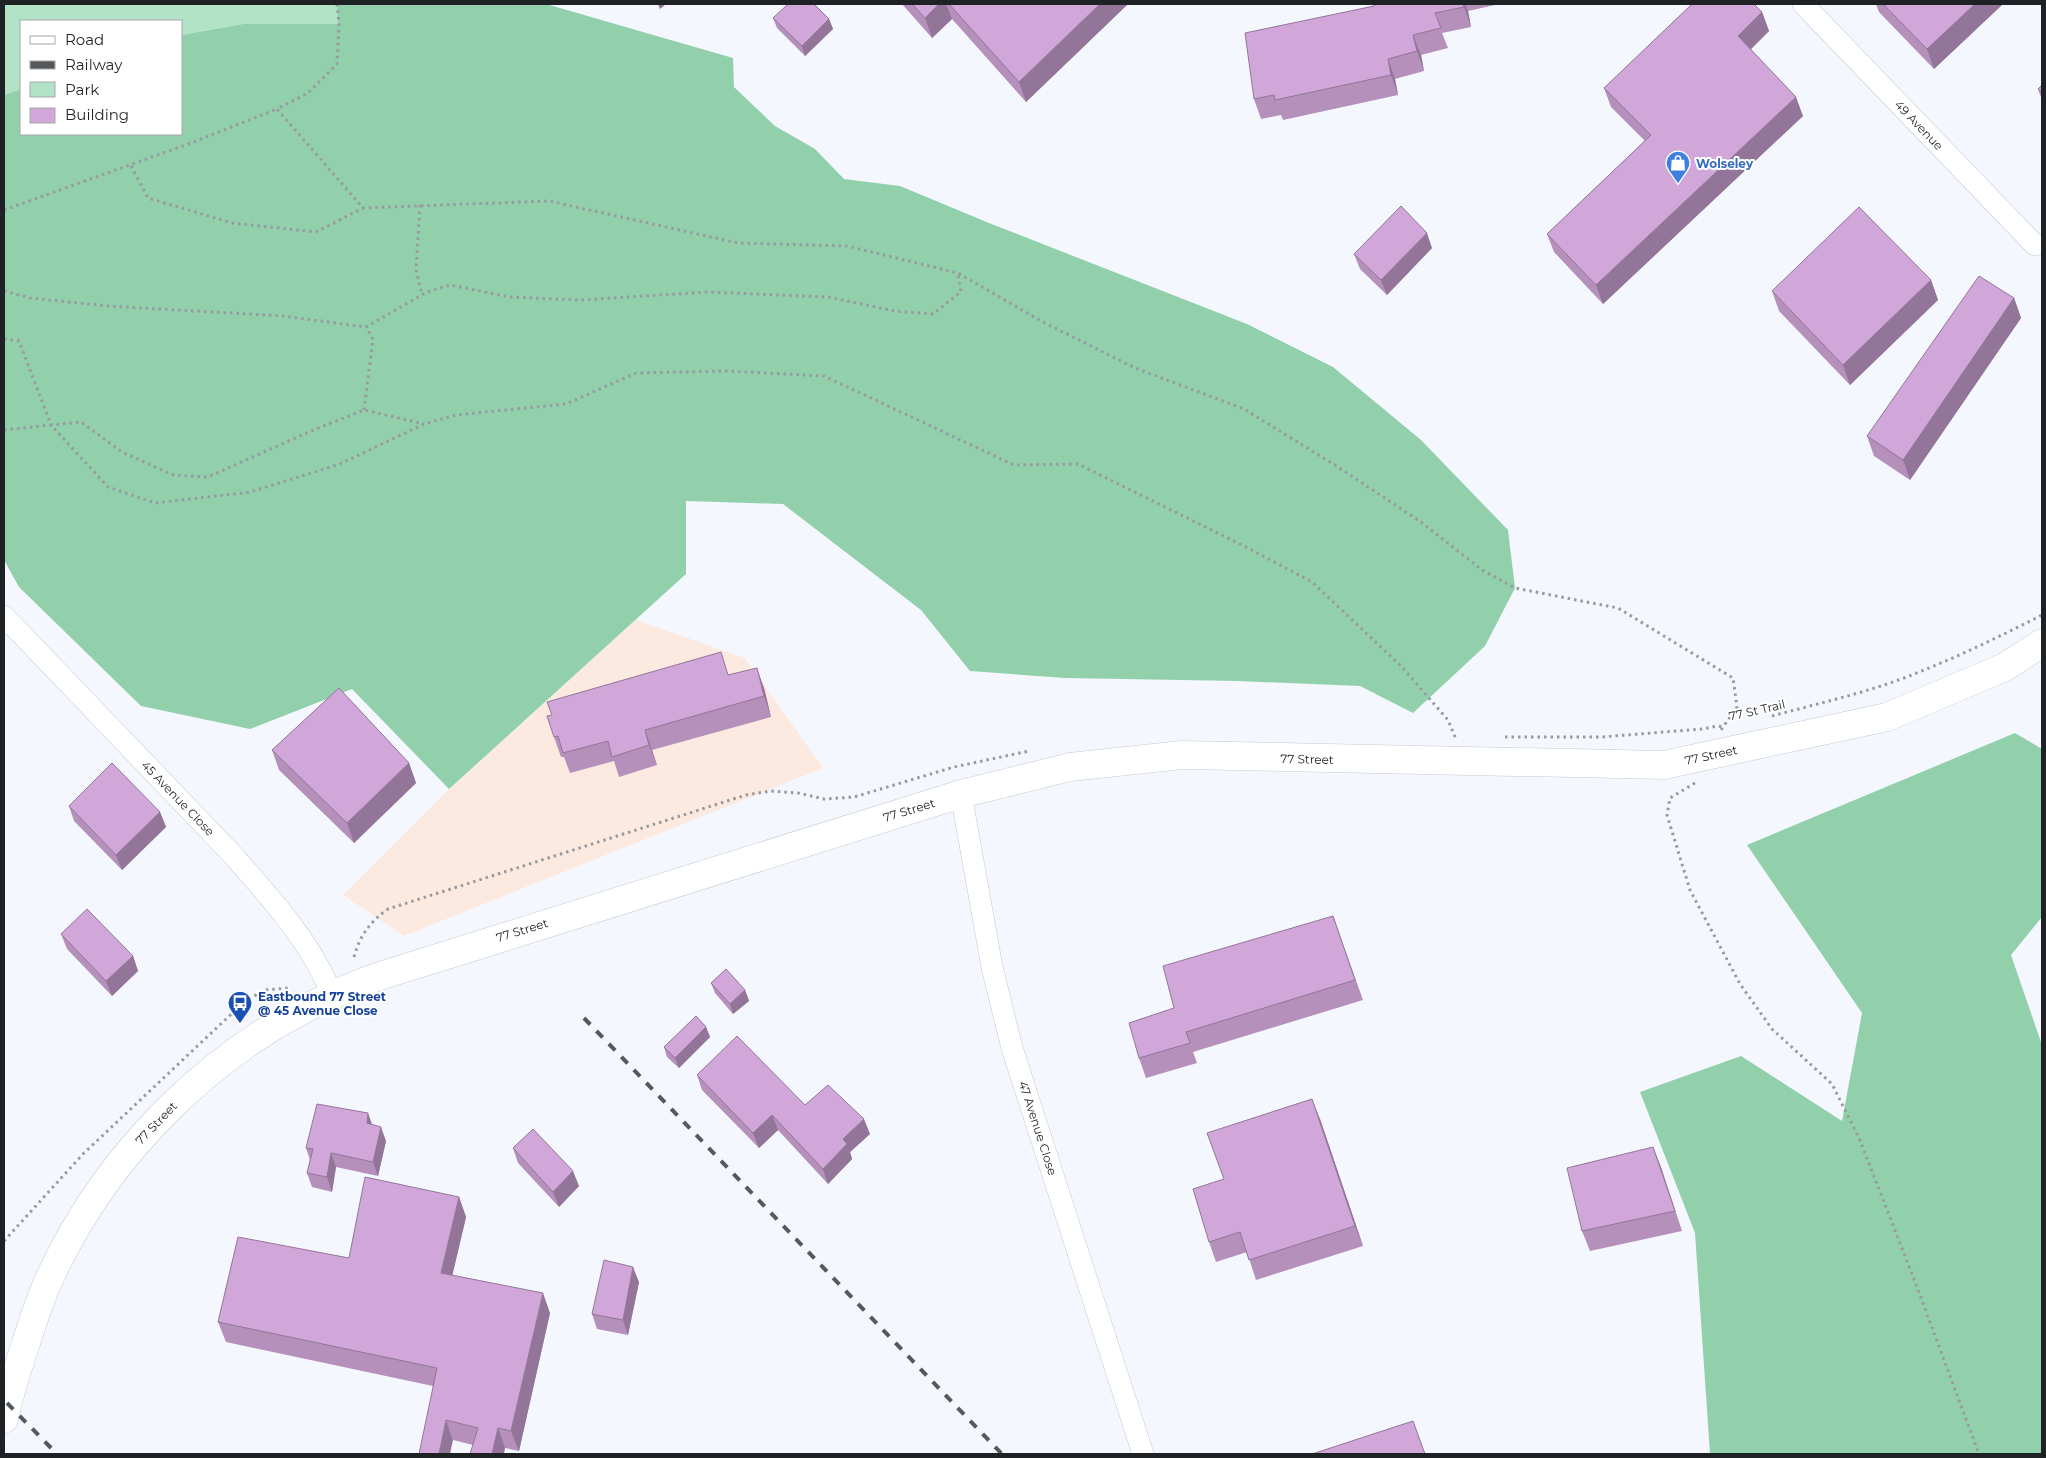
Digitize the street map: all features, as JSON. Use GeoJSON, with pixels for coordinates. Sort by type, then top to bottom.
{"type":"FeatureCollection","features":[{"type":"Feature","properties":{"kind":"main road","name":"77 Street"},"geometry":{"type":"LineString","coordinates":[[4,1419],[7,1403],[34,1318],[50,1276],[70,1238],[104,1184],[163,1115],[205,1075],[276,1025],[332,995],[383,975],[962,794],[1070,767],[1182,755],[1664,765],[1887,717],[2005,667],[2042,643]]}},
{"type":"Feature","properties":{"kind":"street","name":"49 Avenue"},"geometry":{"type":"LineString","coordinates":[[1803,4],[2035,245]]}},
{"type":"Feature","properties":{"kind":"street","name":"45 Avenue Close"},"geometry":{"type":"LineString","coordinates":[[4,616],[264,890],[323,972],[332,995]]}},
{"type":"Feature","properties":{"kind":"street","name":"47 Avenue Close"},"geometry":{"type":"LineString","coordinates":[[962,794],[992,967],[1012,1048],[1143,1454]]}},
{"type":"Feature","properties":{"kind":"path"},"geometry":{"type":"LineString","coordinates":[[4,210],[131,166],[277,109],[308,93],[336,64],[339,24],[337,4]]}},
{"type":"Feature","properties":{"kind":"path"},"geometry":{"type":"LineString","coordinates":[[277,109],[363,208]]}},
{"type":"Feature","properties":{"kind":"path"},"geometry":{"type":"LineString","coordinates":[[131,166],[148,198],[232,224],[316,232],[363,208],[549,201],[738,243],[847,246],[958,273],[1044,322],[1135,368],[1244,409],[1338,467],[1420,522],[1482,570],[1515,588],[1618,608],[1733,678],[1737,707],[1703,757],[1707,776],[1670,798],[1667,815],[1690,890],[1740,984],[1772,1030],[1832,1084],[1863,1147],[1979,1454]]}},
{"type":"Feature","properties":{"kind":"path"},"geometry":{"type":"LineString","coordinates":[[420,205],[416,270],[422,295]]}},
{"type":"Feature","properties":{"kind":"path"},"geometry":{"type":"LineString","coordinates":[[4,291],[30,298],[108,306],[283,316],[366,327],[422,295],[450,285],[510,297],[572,300],[707,292],[828,297],[895,311],[933,314],[961,292],[958,273]]}},
{"type":"Feature","properties":{"kind":"path"},"geometry":{"type":"LineString","coordinates":[[364,410],[373,339],[366,327]]}},
{"type":"Feature","properties":{"kind":"path"},"geometry":{"type":"LineString","coordinates":[[4,339],[19,341],[51,425],[108,487],[155,503],[250,492],[340,464],[424,424],[456,415],[566,404],[636,373],[727,371],[824,376],[1014,464],[1078,464],[1246,547],[1312,582],[1407,672],[1448,720],[1467,762]]}},
{"type":"Feature","properties":{"kind":"path"},"geometry":{"type":"LineString","coordinates":[[4,430],[81,422],[122,452],[173,475],[208,477],[311,431],[364,410],[424,424]]}},
{"type":"Feature","properties":{"kind":"path","name":"77 St Trail"},"geometry":{"type":"LineString","coordinates":[[1766,718],[1844,697],[1903,678],[1975,649],[2042,615]]}},
{"type":"Feature","properties":{"kind":"path","name":"77 St Trail"},"geometry":{"type":"LineString","coordinates":[[1500,737],[1618,736],[1733,726]]}},
{"type":"Feature","properties":{"kind":"shaded area"},"geometry":{"type":"Polygon","coordinates":[[[636,620],[745,658],[823,768],[404,936],[343,895],[449,789],[636,620]]]}},
{"type":"Feature","properties":{"kind":"green space"},"geometry":{"type":"Polygon","coordinates":[[[4,4],[337,4],[339,24],[243,24],[182,35],[182,20],[20,20],[20,89],[4,95],[4,4]]]}},
{"type":"Feature","properties":{"kind":"green space"},"geometry":{"type":"Polygon","coordinates":[[[337,4],[546,4],[733,58],[734,87],[775,126],[815,149],[844,179],[900,186],[1247,324],[1333,367],[1421,440],[1508,530],[1515,588],[1485,646],[1413,713],[1360,686],[1238,681],[1065,678],[970,671],[921,610],[783,504],[686,501],[686,574],[449,789],[352,689],[250,729],[141,706],[19,587],[4,560],[4,95],[20,89],[20,135],[182,135],[182,35],[243,24],[338,24],[337,4]]]}},
{"type":"Feature","properties":{"kind":"green space"},"geometry":{"type":"Polygon","coordinates":[[[2015,733],[2042,749],[2042,917],[2011,955],[2042,1045],[2042,1454],[1710,1454],[1695,1233],[1640,1092],[1741,1056],[1842,1121],[1862,1013],[1747,845],[2015,733]]]}},
{"type":"Feature","properties":{"kind":"building"},"geometry":{"type":"Polygon","coordinates":[[[788,4],[814,4],[829,19],[802,46],[773,18],[788,4]]]}},
{"type":"Feature","properties":{"kind":"building"},"geometry":{"type":"Polygon","coordinates":[[[912,4],[939,4],[925,18],[912,4]]]}},
{"type":"Feature","properties":{"kind":"building"},"geometry":{"type":"Polygon","coordinates":[[[949,4],[1100,4],[1019,82],[949,4]]]}},
{"type":"Feature","properties":{"kind":"building"},"geometry":{"type":"Polygon","coordinates":[[[1374,4],[1463,4],[1464,7],[1435,13],[1441,28],[1413,35],[1417,51],[1388,59],[1391,75],[1275,100],[1274,95],[1254,99],[1245,33],[1374,6],[1374,4]]]}},
{"type":"Feature","properties":{"kind":"building"},"geometry":{"type":"Polygon","coordinates":[[[1692,4],[1754,4],[1762,12],[1738,36],[1796,97],[1596,285],[1547,234],[1651,135],[1604,88],[1692,4]]]}},
{"type":"Feature","properties":{"kind":"building"},"geometry":{"type":"Polygon","coordinates":[[[1883,4],[1975,4],[1927,49],[1883,4]]]}},
{"type":"Feature","properties":{"kind":"building"},"geometry":{"type":"Polygon","coordinates":[[[2042,85],[2042,93],[2038,89],[2042,85]]]}},
{"type":"Feature","properties":{"kind":"building"},"geometry":{"type":"Polygon","coordinates":[[[1401,206],[1427,233],[1381,280],[1354,254],[1401,206]]]}},
{"type":"Feature","properties":{"kind":"building"},"geometry":{"type":"Polygon","coordinates":[[[1859,207],[1931,280],[1843,365],[1772,291],[1859,207]]]}},
{"type":"Feature","properties":{"kind":"building"},"geometry":{"type":"Polygon","coordinates":[[[1979,276],[2014,298],[1903,460],[1867,436],[1979,276]]]}},
{"type":"Feature","properties":{"kind":"building"},"geometry":{"type":"Polygon","coordinates":[[[721,652],[728,675],[757,668],[764,696],[645,730],[649,745],[612,757],[608,741],[563,753],[558,736],[554,737],[547,716],[552,715],[547,702],[721,652]]]}},
{"type":"Feature","properties":{"kind":"building"},"geometry":{"type":"Polygon","coordinates":[[[339,688],[409,763],[347,823],[272,750],[339,688]]]}},
{"type":"Feature","properties":{"kind":"building"},"geometry":{"type":"Polygon","coordinates":[[[112,763],[160,812],[116,855],[69,806],[112,763]]]}},
{"type":"Feature","properties":{"kind":"building"},"geometry":{"type":"Polygon","coordinates":[[[87,909],[133,956],[106,981],[61,934],[87,909]]]}},
{"type":"Feature","properties":{"kind":"building"},"geometry":{"type":"Polygon","coordinates":[[[1333,916],[1355,980],[1186,1032],[1190,1043],[1139,1058],[1129,1023],[1174,1008],[1163,966],[1333,916]]]}},
{"type":"Feature","properties":{"kind":"building"},"geometry":{"type":"Polygon","coordinates":[[[726,969],[745,990],[730,1004],[711,983],[726,969]]]}},
{"type":"Feature","properties":{"kind":"building"},"geometry":{"type":"Polygon","coordinates":[[[696,1016],[706,1027],[675,1058],[664,1047],[696,1016]]]}},
{"type":"Feature","properties":{"kind":"building"},"geometry":{"type":"Polygon","coordinates":[[[737,1036],[805,1105],[828,1085],[864,1119],[843,1139],[847,1144],[823,1169],[772,1115],[753,1133],[697,1075],[737,1036]]]}},
{"type":"Feature","properties":{"kind":"building"},"geometry":{"type":"Polygon","coordinates":[[[1312,1099],[1355,1226],[1249,1260],[1240,1232],[1209,1242],[1193,1189],[1224,1179],[1207,1133],[1312,1099]]]}},
{"type":"Feature","properties":{"kind":"building"},"geometry":{"type":"Polygon","coordinates":[[[317,1104],[368,1113],[367,1123],[381,1127],[373,1162],[331,1153],[327,1177],[307,1173],[313,1149],[306,1148],[317,1104]]]}},
{"type":"Feature","properties":{"kind":"building"},"geometry":{"type":"Polygon","coordinates":[[[533,1129],[573,1171],[553,1192],[513,1148],[533,1129]]]}},
{"type":"Feature","properties":{"kind":"building"},"geometry":{"type":"Polygon","coordinates":[[[1653,1147],[1675,1211],[1582,1231],[1567,1168],[1653,1147]]]}},
{"type":"Feature","properties":{"kind":"building"},"geometry":{"type":"Polygon","coordinates":[[[365,1177],[459,1197],[441,1273],[543,1293],[511,1431],[498,1428],[492,1454],[470,1454],[478,1428],[446,1420],[439,1454],[419,1454],[437,1368],[218,1322],[238,1237],[349,1258],[365,1177]]]}},
{"type":"Feature","properties":{"kind":"building"},"geometry":{"type":"Polygon","coordinates":[[[604,1260],[633,1267],[623,1320],[592,1314],[604,1260]]]}},
{"type":"Feature","properties":{"kind":"building"},"geometry":{"type":"Polygon","coordinates":[[[1413,1421],[1425,1454],[1312,1454],[1413,1421]]]}},
{"type":"Feature","properties":{"kind":"railway"},"geometry":{"type":"LineString","coordinates":[[584,1018],[1002,1454]]}},
{"type":"Feature","properties":{"kind":"railway"},"geometry":{"type":"LineString","coordinates":[[7,1403],[57,1454]]}},
{"type":"Feature","properties":{"kind":"place","name":"Wolseley"},"geometry":{"type":"Point","coordinates":[1678,184]}},
{"type":"Feature","properties":{"kind":"place","name":"Eastbound 77 Street @ 45 Avenue Close"},"geometry":{"type":"Point","coordinates":[240,1024]}}]}
